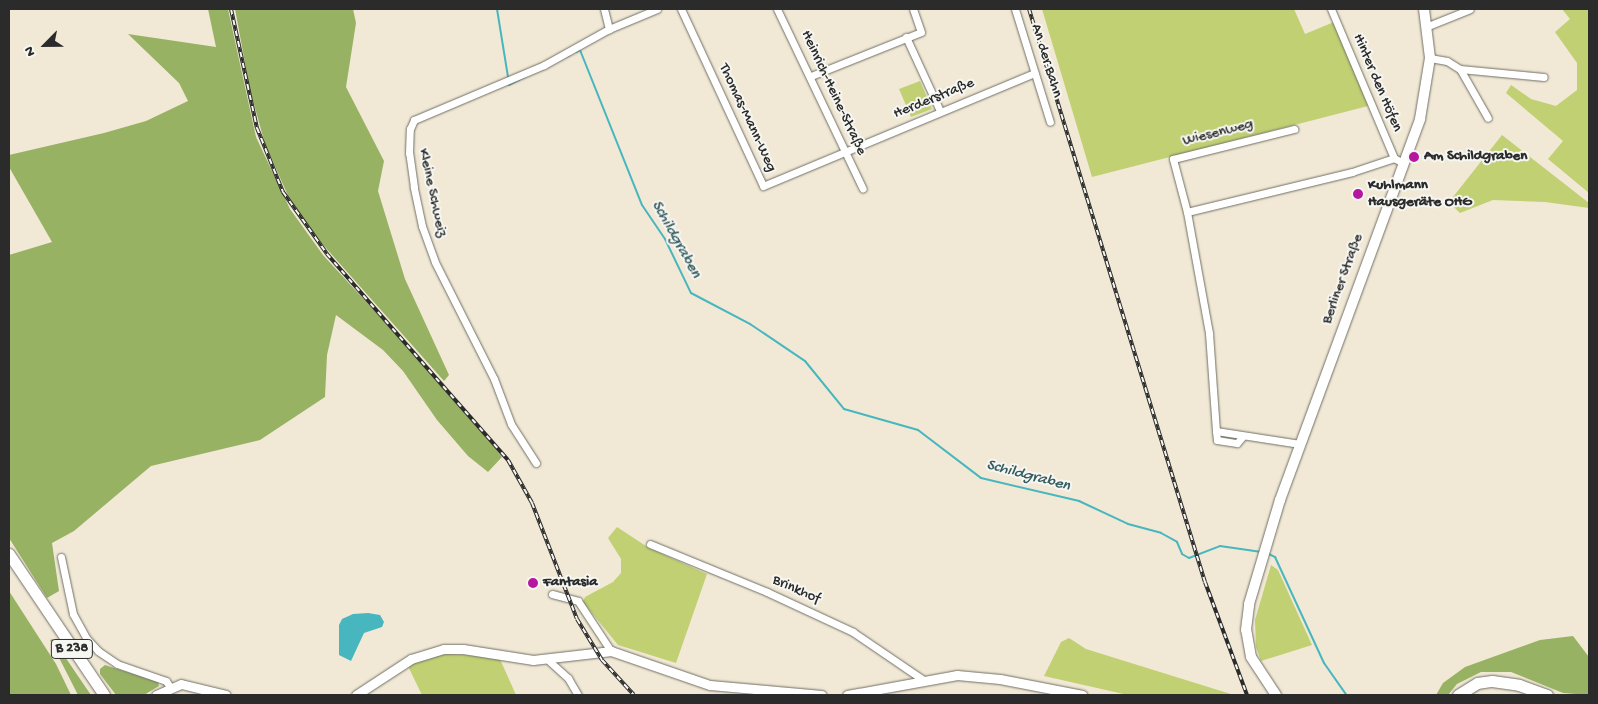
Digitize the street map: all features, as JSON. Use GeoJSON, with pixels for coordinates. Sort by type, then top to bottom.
{"type":"FeatureCollection","features":[{"type":"Feature","properties":{"kind":"main road","name":"Berliner Straße"},"geometry":{"type":"LineString","coordinates":[[1276,695],[1251,656],[1246,630],[1263,552],[1398,161],[1420,118],[1430,58],[1428,26],[1424,9]]}},
{"type":"Feature","properties":{"kind":"main road","name":"B 238"},"geometry":{"type":"LineString","coordinates":[[9,554],[104,695]]}},
{"type":"Feature","properties":{"kind":"main road"},"geometry":{"type":"LineString","coordinates":[[1502,681],[1522,695]]}},
{"type":"Feature","properties":{"kind":"main road"},"geometry":{"type":"LineString","coordinates":[[1458,695],[1477,683],[1502,681],[1547,695]]}},
{"type":"Feature","properties":{"kind":"street"},"geometry":{"type":"LineString","coordinates":[[604,9],[610,29]]}},
{"type":"Feature","properties":{"kind":"street","name":"Kleine Schweiz"},"geometry":{"type":"LineString","coordinates":[[536,463],[511,424],[494,379],[435,262],[422,226],[414,187],[409,153],[410,129],[414,120],[544,65],[610,29],[658,9]]}},
{"type":"Feature","properties":{"kind":"street","name":"Thomas-Mann-Weg"},"geometry":{"type":"LineString","coordinates":[[682,9],[763,186],[844,150]]}},
{"type":"Feature","properties":{"kind":"street","name":"Heinrich-Heine-Straße"},"geometry":{"type":"LineString","coordinates":[[777,9],[812,76],[863,189]]}},
{"type":"Feature","properties":{"kind":"street"},"geometry":{"type":"LineString","coordinates":[[812,76],[921,32],[913,9]]}},
{"type":"Feature","properties":{"kind":"street","name":"An der Bahn"},"geometry":{"type":"LineString","coordinates":[[1015,9],[1050,122]]}},
{"type":"Feature","properties":{"kind":"street","name":"Hinter den Höfen"},"geometry":{"type":"LineString","coordinates":[[1331,9],[1398,161]]}},
{"type":"Feature","properties":{"kind":"street"},"geometry":{"type":"LineString","coordinates":[[1428,26],[1470,9]]}},
{"type":"Feature","properties":{"kind":"street"},"geometry":{"type":"LineString","coordinates":[[906,38],[940,111]]}},
{"type":"Feature","properties":{"kind":"street"},"geometry":{"type":"LineString","coordinates":[[1430,58],[1447,61],[1460,69],[1544,77]]}},
{"type":"Feature","properties":{"kind":"street"},"geometry":{"type":"LineString","coordinates":[[1460,69],[1488,118]]}},
{"type":"Feature","properties":{"kind":"street","name":"Herderstraße"},"geometry":{"type":"LineString","coordinates":[[844,150],[1034,73]]}},
{"type":"Feature","properties":{"kind":"street","name":"Wiesenweg"},"geometry":{"type":"LineString","coordinates":[[1188,212],[1173,159],[1294,129]]}},
{"type":"Feature","properties":{"kind":"street"},"geometry":{"type":"LineString","coordinates":[[1300,444],[1216,432],[1209,333],[1188,212],[1398,161]]}},
{"type":"Feature","properties":{"kind":"street","name":"Brinkhof"},"geometry":{"type":"LineString","coordinates":[[650,544],[767,592],[845,628],[922,679]]}},
{"type":"Feature","properties":{"kind":"street"},"geometry":{"type":"LineString","coordinates":[[61,557],[73,614],[87,639],[117,664],[166,680],[170,687]]}},
{"type":"Feature","properties":{"kind":"street"},"geometry":{"type":"LineString","coordinates":[[552,594],[578,601],[611,651]]}},
{"type":"Feature","properties":{"kind":"street"},"geometry":{"type":"LineString","coordinates":[[356,695],[396,667],[444,650],[480,650],[548,660],[611,651],[710,685],[822,695]]}},
{"type":"Feature","properties":{"kind":"street"},"geometry":{"type":"LineString","coordinates":[[548,660],[568,678],[578,695]]}},
{"type":"Feature","properties":{"kind":"street"},"geometry":{"type":"LineString","coordinates":[[847,695],[922,679],[981,676],[1082,695]]}},
{"type":"Feature","properties":{"kind":"street"},"geometry":{"type":"LineString","coordinates":[[156,695],[170,687],[182,684],[226,695]]}},
{"type":"Feature","properties":{"kind":"green space"},"geometry":{"type":"Polygon","coordinates":[[[208,9],[228,9],[256,137],[290,209],[323,255],[465,409],[502,457],[488,472],[468,456],[437,420],[403,371],[383,350],[336,315],[327,355],[325,397],[260,440],[151,466],[74,531],[52,543],[59,591],[47,598],[9,538],[9,255],[52,242],[9,167],[9,155],[104,133],[146,121],[188,101],[179,83],[128,34],[216,47],[208,9]]]}},
{"type":"Feature","properties":{"kind":"green space"},"geometry":{"type":"Polygon","coordinates":[[[235,9],[353,9],[356,23],[346,87],[384,161],[378,191],[405,279],[449,375],[444,381],[317,238],[289,198],[265,144],[250,90],[235,9]]]}},
{"type":"Feature","properties":{"kind":"green space"},"geometry":{"type":"Polygon","coordinates":[[[1042,9],[1294,9],[1305,34],[1334,22],[1368,106],[1092,177],[1042,9]]]}},
{"type":"Feature","properties":{"kind":"green space"},"geometry":{"type":"Polygon","coordinates":[[[1562,9],[1589,9],[1589,193],[1548,159],[1563,141],[1506,93],[1511,85],[1531,99],[1556,106],[1577,90],[1577,63],[1555,32],[1570,19],[1562,9]]]}},
{"type":"Feature","properties":{"kind":"green space"},"geometry":{"type":"Polygon","coordinates":[[[920,81],[932,109],[911,117],[899,89],[920,81]]]}},
{"type":"Feature","properties":{"kind":"green space"},"geometry":{"type":"Polygon","coordinates":[[[1502,135],[1589,203],[1589,208],[1545,202],[1493,200],[1460,213],[1449,202],[1502,135]]]}},
{"type":"Feature","properties":{"kind":"green space"},"geometry":{"type":"Polygon","coordinates":[[[617,527],[649,548],[707,574],[676,663],[618,645],[583,602],[585,597],[613,582],[621,573],[621,559],[608,538],[617,527]]]}},
{"type":"Feature","properties":{"kind":"green space"},"geometry":{"type":"Polygon","coordinates":[[[1271,565],[1278,570],[1312,645],[1261,661],[1256,647],[1255,620],[1271,565]]]}},
{"type":"Feature","properties":{"kind":"green space"},"geometry":{"type":"Polygon","coordinates":[[[9,591],[56,664],[71,695],[9,695],[9,591]]]}},
{"type":"Feature","properties":{"kind":"green space"},"geometry":{"type":"Polygon","coordinates":[[[1573,636],[1589,657],[1589,695],[1563,693],[1511,672],[1481,672],[1457,684],[1448,695],[1436,695],[1443,683],[1465,667],[1540,640],[1573,636]]]}},
{"type":"Feature","properties":{"kind":"green space"},"geometry":{"type":"Polygon","coordinates":[[[1069,638],[1086,649],[1234,695],[1128,695],[1044,676],[1061,642],[1069,638]]]}},
{"type":"Feature","properties":{"kind":"green space"},"geometry":{"type":"Polygon","coordinates":[[[53,639],[91,695],[78,695],[50,640],[53,639]]]}},
{"type":"Feature","properties":{"kind":"green space"},"geometry":{"type":"Polygon","coordinates":[[[447,654],[499,657],[516,695],[422,695],[406,662],[447,654]]]}},
{"type":"Feature","properties":{"kind":"green space"},"geometry":{"type":"Polygon","coordinates":[[[105,665],[158,682],[159,686],[144,695],[116,695],[100,674],[100,669],[105,665]]]}},
{"type":"Feature","properties":{"kind":"water"},"geometry":{"type":"Polygon","coordinates":[[[368,613],[380,615],[384,622],[382,627],[364,633],[351,661],[339,655],[339,625],[342,619],[353,614],[368,613]]]}},
{"type":"Feature","properties":{"kind":"waterway","name":"Schildgraben"},"geometry":{"type":"LineString","coordinates":[[497,9],[508,77]]}},
{"type":"Feature","properties":{"kind":"waterway","name":"Schildgraben"},"geometry":{"type":"LineString","coordinates":[[576,52],[580,50],[642,205],[665,239],[691,293],[750,324],[805,361],[844,409],[918,430],[981,478],[1079,501],[1128,524],[1161,533],[1177,542],[1182,554],[1189,558],[1220,546],[1262,552]]}},
{"type":"Feature","properties":{"kind":"waterway","name":"Schildgraben"},"geometry":{"type":"LineString","coordinates":[[565,57],[570,55]]}},
{"type":"Feature","properties":{"kind":"waterway","name":"Schildgraben"},"geometry":{"type":"LineString","coordinates":[[508,82],[509,85],[527,76]]}},
{"type":"Feature","properties":{"kind":"waterway","name":"Schildgraben"},"geometry":{"type":"LineString","coordinates":[[1269,554],[1275,557],[1324,663],[1346,695]]}},
{"type":"Feature","properties":{"kind":"railway"},"geometry":{"type":"LineString","coordinates":[[231,9],[257,128],[283,192],[327,254],[508,460],[532,503],[577,619],[602,660],[634,695]]}},
{"type":"Feature","properties":{"kind":"railway"},"geometry":{"type":"LineString","coordinates":[[1029,9],[1205,582],[1247,695]]}},
{"type":"Feature","properties":{"kind":"place","name":"Am Schildgraben"},"geometry":{"type":"Point","coordinates":[1414,157]}},
{"type":"Feature","properties":{"kind":"place","name":"Kuhlmann Hausgeräte OHG"},"geometry":{"type":"Point","coordinates":[1358,194]}},
{"type":"Feature","properties":{"kind":"place","name":"Fantasia"},"geometry":{"type":"Point","coordinates":[533,583]}}]}
